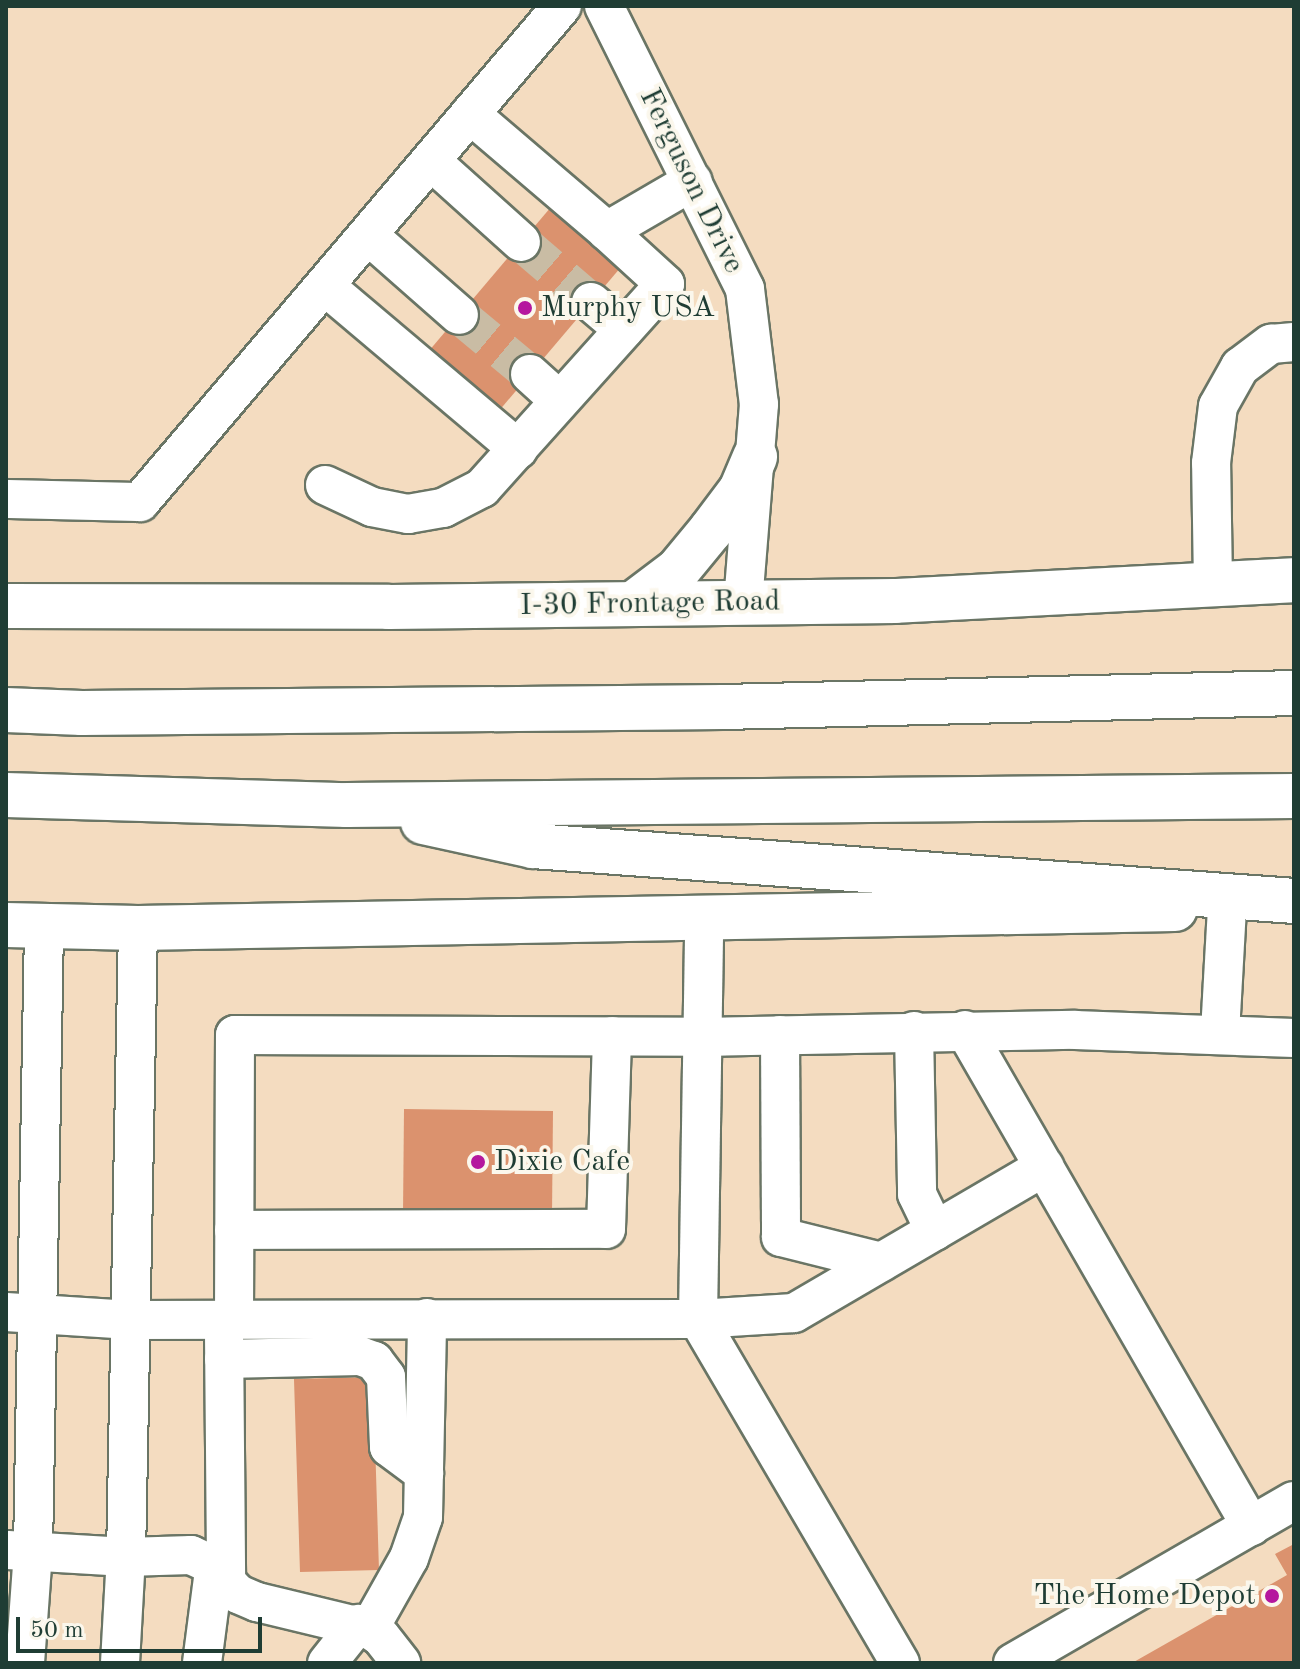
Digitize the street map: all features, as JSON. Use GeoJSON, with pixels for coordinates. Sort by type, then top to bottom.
{"type":"FeatureCollection","features":[{"type":"Feature","properties":{"kind":"main road"},"geometry":{"type":"LineString","coordinates":[[633,604],[678,570],[741,490],[755,457]]}},
{"type":"Feature","properties":{"kind":"main road","name":"I-30 Frontage Road"},"geometry":{"type":"LineString","coordinates":[[6,606],[895,601],[1294,580]]}},
{"type":"Feature","properties":{"kind":"main road"},"geometry":{"type":"LineString","coordinates":[[6,710],[82,713],[723,707],[1294,693]]}},
{"type":"Feature","properties":{"kind":"main road"},"geometry":{"type":"LineString","coordinates":[[6,795],[347,805],[1294,796]]}},
{"type":"Feature","properties":{"kind":"main road"},"geometry":{"type":"LineString","coordinates":[[347,805],[533,846],[1294,904]]}},
{"type":"Feature","properties":{"kind":"main road"},"geometry":{"type":"LineString","coordinates":[[25,926],[138,928],[1227,908],[1294,904]]}},
{"type":"Feature","properties":{"kind":"street"},"geometry":{"type":"LineString","coordinates":[[6,499],[140,502],[562,6]]}},
{"type":"Feature","properties":{"kind":"street","name":"Ferguson Drive"},"geometry":{"type":"LineString","coordinates":[[604,6],[745,289],[759,404],[743,603]]}},
{"type":"Feature","properties":{"kind":"street"},"geometry":{"type":"LineString","coordinates":[[325,485],[372,507],[408,514],[443,508],[482,488],[665,284],[470,114]]}},
{"type":"Feature","properties":{"kind":"street"},"geometry":{"type":"LineString","coordinates":[[431,161],[521,242]]}},
{"type":"Feature","properties":{"kind":"street"},"geometry":{"type":"LineString","coordinates":[[607,231],[693,181]]}},
{"type":"Feature","properties":{"kind":"street"},"geometry":{"type":"LineString","coordinates":[[368,235],[459,315]]}},
{"type":"Feature","properties":{"kind":"street"},"geometry":{"type":"LineString","coordinates":[[325,286],[518,449]]}},
{"type":"Feature","properties":{"kind":"street"},"geometry":{"type":"LineString","coordinates":[[591,302],[624,330]]}},
{"type":"Feature","properties":{"kind":"street"},"geometry":{"type":"LineString","coordinates":[[1213,584],[1211,463],[1218,406],[1240,367],[1271,344],[1294,342]]}},
{"type":"Feature","properties":{"kind":"street"},"geometry":{"type":"LineString","coordinates":[[530,374],[560,401]]}},
{"type":"Feature","properties":{"kind":"street"},"geometry":{"type":"LineString","coordinates":[[1220,1033],[1227,908]]}},
{"type":"Feature","properties":{"kind":"street"},"geometry":{"type":"LineString","coordinates":[[704,918],[698,1319],[900,1663]]}},
{"type":"Feature","properties":{"kind":"street"},"geometry":{"type":"LineString","coordinates":[[25,926],[19,1550],[25,1663]]}},
{"type":"Feature","properties":{"kind":"street"},"geometry":{"type":"LineString","coordinates":[[120,1663],[126,1557],[138,928]]}},
{"type":"Feature","properties":{"kind":"street"},"geometry":{"type":"LineString","coordinates":[[965,1030],[1251,1526]]}},
{"type":"Feature","properties":{"kind":"street"},"geometry":{"type":"LineString","coordinates":[[202,1663],[220,1577],[224,1359],[234,1230],[235,1035],[703,1037],[965,1030],[1220,1033],[1294,1038]]}},
{"type":"Feature","properties":{"kind":"street"},"geometry":{"type":"LineString","coordinates":[[914,1031],[917,1194],[935,1231]]}},
{"type":"Feature","properties":{"kind":"street"},"geometry":{"type":"LineString","coordinates":[[780,1035],[781,1237],[881,1262]]}},
{"type":"Feature","properties":{"kind":"street"},"geometry":{"type":"LineString","coordinates":[[234,1230],[606,1229],[612,1036]]}},
{"type":"Feature","properties":{"kind":"street"},"geometry":{"type":"LineString","coordinates":[[20,1312],[131,1320],[698,1319],[794,1313],[1044,1167]]}},
{"type":"Feature","properties":{"kind":"street"},"geometry":{"type":"LineString","coordinates":[[327,1663],[364,1626],[409,1558],[423,1517],[427,1318]]}},
{"type":"Feature","properties":{"kind":"street"},"geometry":{"type":"LineString","coordinates":[[224,1359],[360,1356],[374,1361],[386,1377],[389,1447],[424,1473]]}},
{"type":"Feature","properties":{"kind":"street"},"geometry":{"type":"LineString","coordinates":[[1013,1663],[1294,1501]]}},
{"type":"Feature","properties":{"kind":"street"},"geometry":{"type":"LineString","coordinates":[[19,1550],[126,1557],[191,1555],[208,1563],[220,1577],[257,1602],[364,1626],[401,1663]]}},
{"type":"Feature","properties":{"kind":"building","name":"Murphy USA"},"geometry":{"type":"Polygon","coordinates":[[[551,207],[621,267],[498,412],[428,352],[551,207]]]}},
{"type":"Feature","properties":{"kind":"building","name":"Dixie Cafe"},"geometry":{"type":"Polygon","coordinates":[[[404,1109],[553,1111],[552,1215],[403,1213],[404,1109]]]}},
{"type":"Feature","properties":{"kind":"building"},"geometry":{"type":"Polygon","coordinates":[[[373,1377],[379,1570],[300,1572],[294,1379],[373,1377]]]}},
{"type":"Feature","properties":{"kind":"building","name":"The Home Depot"},"geometry":{"type":"Polygon","coordinates":[[[1294,1544],[1294,1663],[1132,1663],[1287,1575],[1275,1554],[1294,1544]]]}},
{"type":"Feature","properties":{"kind":"tunnel"},"geometry":{"type":"LineString","coordinates":[[521,242],[591,302]]}},
{"type":"Feature","properties":{"kind":"tunnel"},"geometry":{"type":"LineString","coordinates":[[459,315],[530,374]]}},
{"type":"Feature","properties":{"kind":"place","name":"Murphy USA"},"geometry":{"type":"Point","coordinates":[525,308]}},
{"type":"Feature","properties":{"kind":"place","name":"Dixie Cafe"},"geometry":{"type":"Point","coordinates":[478,1162]}},
{"type":"Feature","properties":{"kind":"place","name":"The Home Depot"},"geometry":{"type":"Point","coordinates":[1272,1596]}}]}
